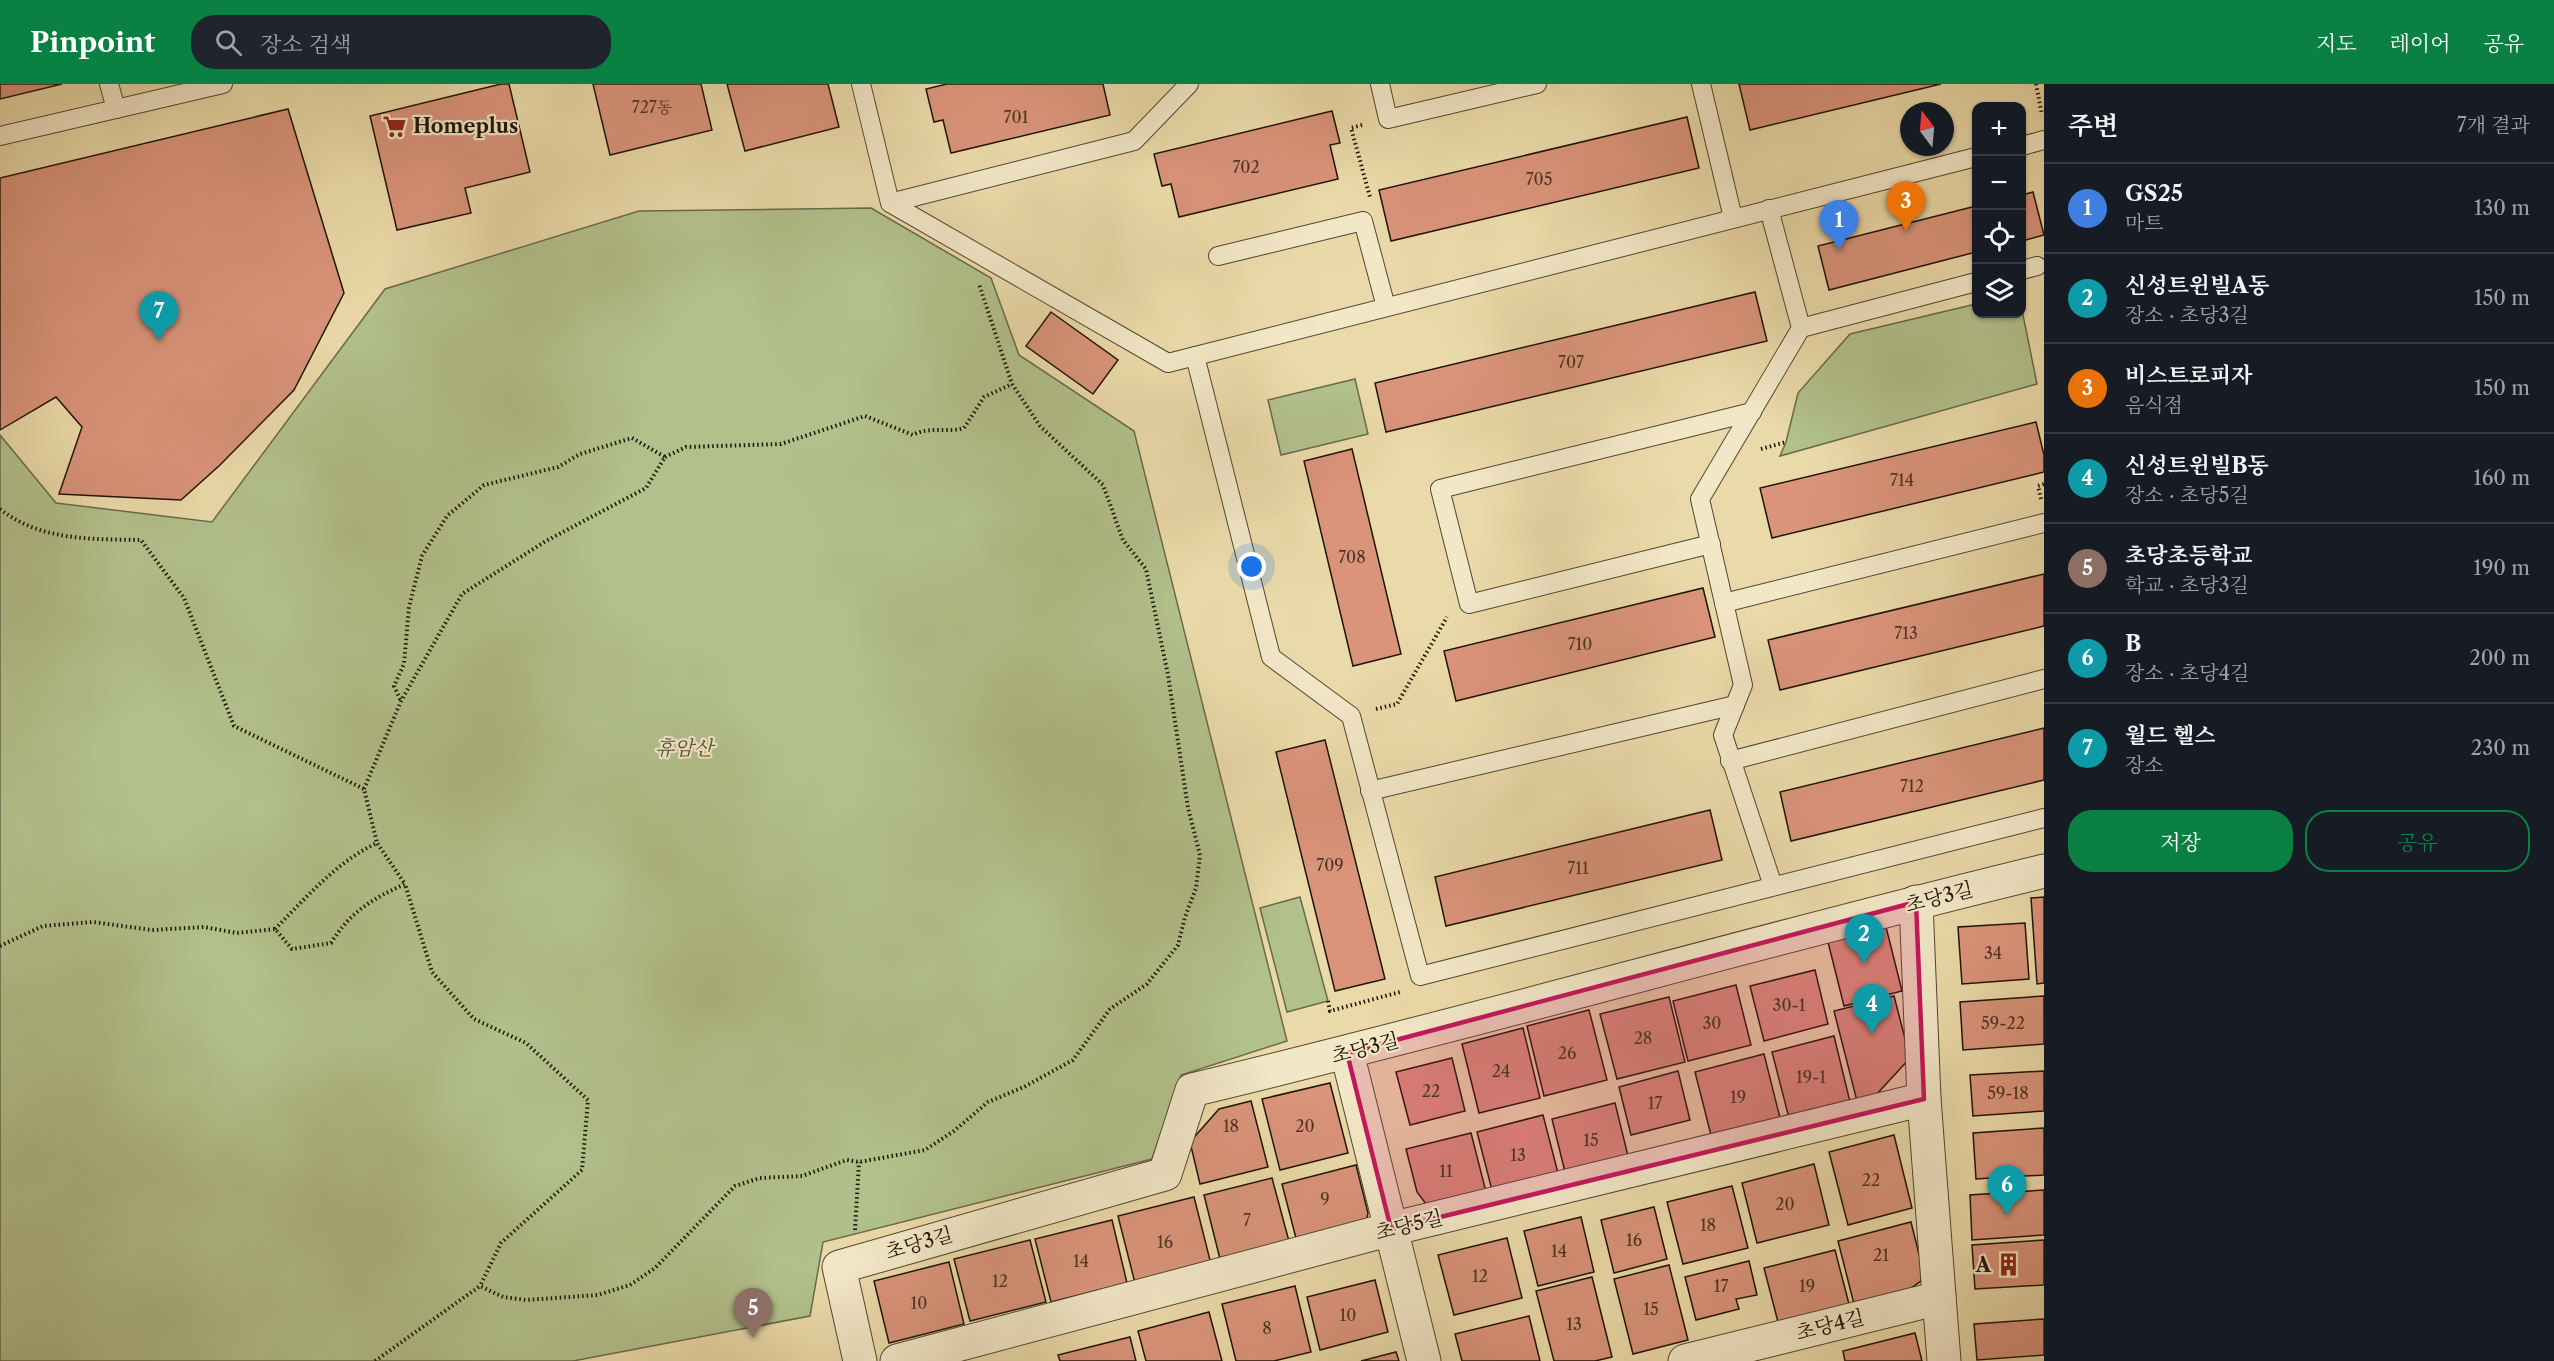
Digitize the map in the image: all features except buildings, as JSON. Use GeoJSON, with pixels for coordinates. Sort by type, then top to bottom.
{"type":"FeatureCollection","features":[{"type":"Feature","properties":{"kind":"street","name":"초당3길"},"geometry":{"type":"LineString","coordinates":[[860,1361],[839,1267],[1165,1174],[1192,1090],[1347,1053],[1916,902],[2044,871]]}},
{"type":"Feature","properties":{"kind":"street"},"geometry":{"type":"LineString","coordinates":[[1916,902],[1924,1099],[1944,1361]]}},
{"type":"Feature","properties":{"kind":"street"},"geometry":{"type":"LineString","coordinates":[[1347,1053],[1424,1361]]}},
{"type":"Feature","properties":{"kind":"street","name":"초당5길"},"geometry":{"type":"LineString","coordinates":[[897,1361],[1391,1229],[1924,1099]]}},
{"type":"Feature","properties":{"kind":"street","name":"초당4길"},"geometry":{"type":"LineString","coordinates":[[1685,1361],[1939,1298]]}},
{"type":"Feature","properties":{"kind":"lane"},"geometry":{"type":"LineString","coordinates":[[109,84],[116,109]]}},
{"type":"Feature","properties":{"kind":"lane"},"geometry":{"type":"LineString","coordinates":[[0,136],[223,84]]}},
{"type":"Feature","properties":{"kind":"lane"},"geometry":{"type":"LineString","coordinates":[[861,84],[890,203],[1168,363],[1972,158]]}},
{"type":"Feature","properties":{"kind":"lane"},"geometry":{"type":"LineString","coordinates":[[1380,84],[1388,119],[1537,84]]}},
{"type":"Feature","properties":{"kind":"lane"},"geometry":{"type":"LineString","coordinates":[[1701,84],[1733,218]]}},
{"type":"Feature","properties":{"kind":"lane"},"geometry":{"type":"LineString","coordinates":[[890,203],[1134,141],[1183,87]]}},
{"type":"Feature","properties":{"kind":"lane"},"geometry":{"type":"LineString","coordinates":[[2026,145],[2044,140]]}},
{"type":"Feature","properties":{"kind":"lane"},"geometry":{"type":"LineString","coordinates":[[1769,209],[1801,328]]}},
{"type":"Feature","properties":{"kind":"lane"},"geometry":{"type":"LineString","coordinates":[[1218,256],[1363,221],[1386,307]]}},
{"type":"Feature","properties":{"kind":"lane"},"geometry":{"type":"LineString","coordinates":[[1773,886],[1723,735],[1743,685],[1700,499],[1801,328],[1972,283]]}},
{"type":"Feature","properties":{"kind":"lane"},"geometry":{"type":"LineString","coordinates":[[1195,356],[1271,657],[1351,716],[1420,976],[2044,818]]}},
{"type":"Feature","properties":{"kind":"lane"},"geometry":{"type":"LineString","coordinates":[[1710,544],[1469,604],[1440,489],[1752,412]]}},
{"type":"Feature","properties":{"kind":"lane"},"geometry":{"type":"LineString","coordinates":[[1724,603],[2044,523]]}},
{"type":"Feature","properties":{"kind":"lane"},"geometry":{"type":"LineString","coordinates":[[1730,761],[2044,679]]}},
{"type":"Feature","properties":{"kind":"lane"},"geometry":{"type":"LineString","coordinates":[[1370,791],[1735,705]]}},
{"type":"Feature","properties":{"kind":"path"},"geometry":{"type":"LineString","coordinates":[[2036,84],[2044,123]]}},
{"type":"Feature","properties":{"kind":"path"},"geometry":{"type":"LineString","coordinates":[[1363,221],[1375,217],[1351,128],[1388,119]]}},
{"type":"Feature","properties":{"kind":"path"},"geometry":{"type":"LineString","coordinates":[[480,1286],[503,1297],[526,1300],[598,1295],[630,1284],[655,1268],[735,1186],[760,1178],[802,1176],[847,1160],[859,1162],[925,1150],[954,1131],[988,1102],[1024,1087],[1073,1060],[1110,1009],[1147,984],[1178,945],[1196,888],[1200,855],[1188,808],[1172,697],[1146,569],[1123,540],[1103,485],[1040,426],[1012,384],[977,279],[963,257],[963,245]]}},
{"type":"Feature","properties":{"kind":"path"},"geometry":{"type":"LineString","coordinates":[[375,1361],[480,1286],[501,1243],[582,1170],[588,1100],[526,1042],[474,1019],[432,972],[405,884],[377,843],[364,789],[401,701],[462,594],[546,540],[646,488],[665,457],[686,447],[781,444],[865,416],[913,435],[923,429],[951,432],[964,428],[984,397],[1012,384]]}},
{"type":"Feature","properties":{"kind":"path"},"geometry":{"type":"LineString","coordinates":[[401,701],[394,686],[404,664],[409,607],[422,556],[447,516],[484,485],[558,467],[580,454],[632,438],[665,457]]}},
{"type":"Feature","properties":{"kind":"path"},"geometry":{"type":"LineString","coordinates":[[0,509],[12,519],[68,538],[141,540],[184,598],[234,726],[364,789]]}},
{"type":"Feature","properties":{"kind":"path"},"geometry":{"type":"LineString","coordinates":[[1351,716],[1397,704],[1451,609],[1469,604]]}},
{"type":"Feature","properties":{"kind":"path"},"geometry":{"type":"LineString","coordinates":[[0,946],[43,926],[93,921],[152,930],[204,927],[237,933],[275,929],[326,878],[357,852],[377,843]]}},
{"type":"Feature","properties":{"kind":"path"},"geometry":{"type":"LineString","coordinates":[[275,929],[292,950],[330,943],[345,921],[379,896],[405,884]]}},
{"type":"Feature","properties":{"kind":"path"},"geometry":{"type":"LineString","coordinates":[[1328,1001],[1330,1011],[1423,986],[1420,976]]}},
{"type":"Feature","properties":{"kind":"path"},"geometry":{"type":"LineString","coordinates":[[859,1162],[854,1225],[862,1259]]}},
{"type":"Feature","properties":{"kind":"highlighted area"},"geometry":{"type":"Polygon","coordinates":[[[1916,902],[1924,1099],[1391,1229],[1347,1053],[1916,902]]]}},
{"type":"Feature","properties":{"kind":"green space","name":"휴암산"},"geometry":{"type":"Polygon","coordinates":[[[871,208],[991,278],[1019,355],[1134,431],[1287,1041],[1181,1075],[1152,1159],[823,1242],[810,1316],[573,1361],[0,1361],[0,435],[56,503],[212,522],[385,289],[639,211],[871,208]]]}},
{"type":"Feature","properties":{"kind":"green space"},"geometry":{"type":"Polygon","coordinates":[[[1972,305],[1972,318],[2024,318],[2037,384],[1780,456],[1786,442],[1798,393],[1850,334],[1972,305]]]}},
{"type":"Feature","properties":{"kind":"green space"},"geometry":{"type":"Polygon","coordinates":[[[1355,379],[1368,434],[1281,455],[1268,400],[1355,379]]]}},
{"type":"Feature","properties":{"kind":"green space"},"geometry":{"type":"Polygon","coordinates":[[[1300,897],[1328,1001],[1287,1012],[1260,908],[1300,897]]]}},
{"type":"Feature","properties":{"kind":"place","name":"Homeplus"},"geometry":{"type":"Point","coordinates":[395,126]}},
{"type":"Feature","properties":{"kind":"place","name":"비스트로피자"},"geometry":{"type":"Point","coordinates":[1906,231]}},
{"type":"Feature","properties":{"kind":"place","name":"GS25"},"geometry":{"type":"Point","coordinates":[1839,250]}},
{"type":"Feature","properties":{"kind":"place","name":"월드 헬스"},"geometry":{"type":"Point","coordinates":[159,341]}},
{"type":"Feature","properties":{"kind":"place","name":"신성트윈빌A동"},"geometry":{"type":"Point","coordinates":[1864,964]}},
{"type":"Feature","properties":{"kind":"place","name":"신성트윈빌B동"},"geometry":{"type":"Point","coordinates":[1872,1034]}},
{"type":"Feature","properties":{"kind":"place","name":"B"},"geometry":{"type":"Point","coordinates":[2007,1215]}},
{"type":"Feature","properties":{"kind":"place","name":"A"},"geometry":{"type":"Point","coordinates":[2009,1265]}},
{"type":"Feature","properties":{"kind":"place","name":"초당초등학교"},"geometry":{"type":"Point","coordinates":[753,1338]}}]}
